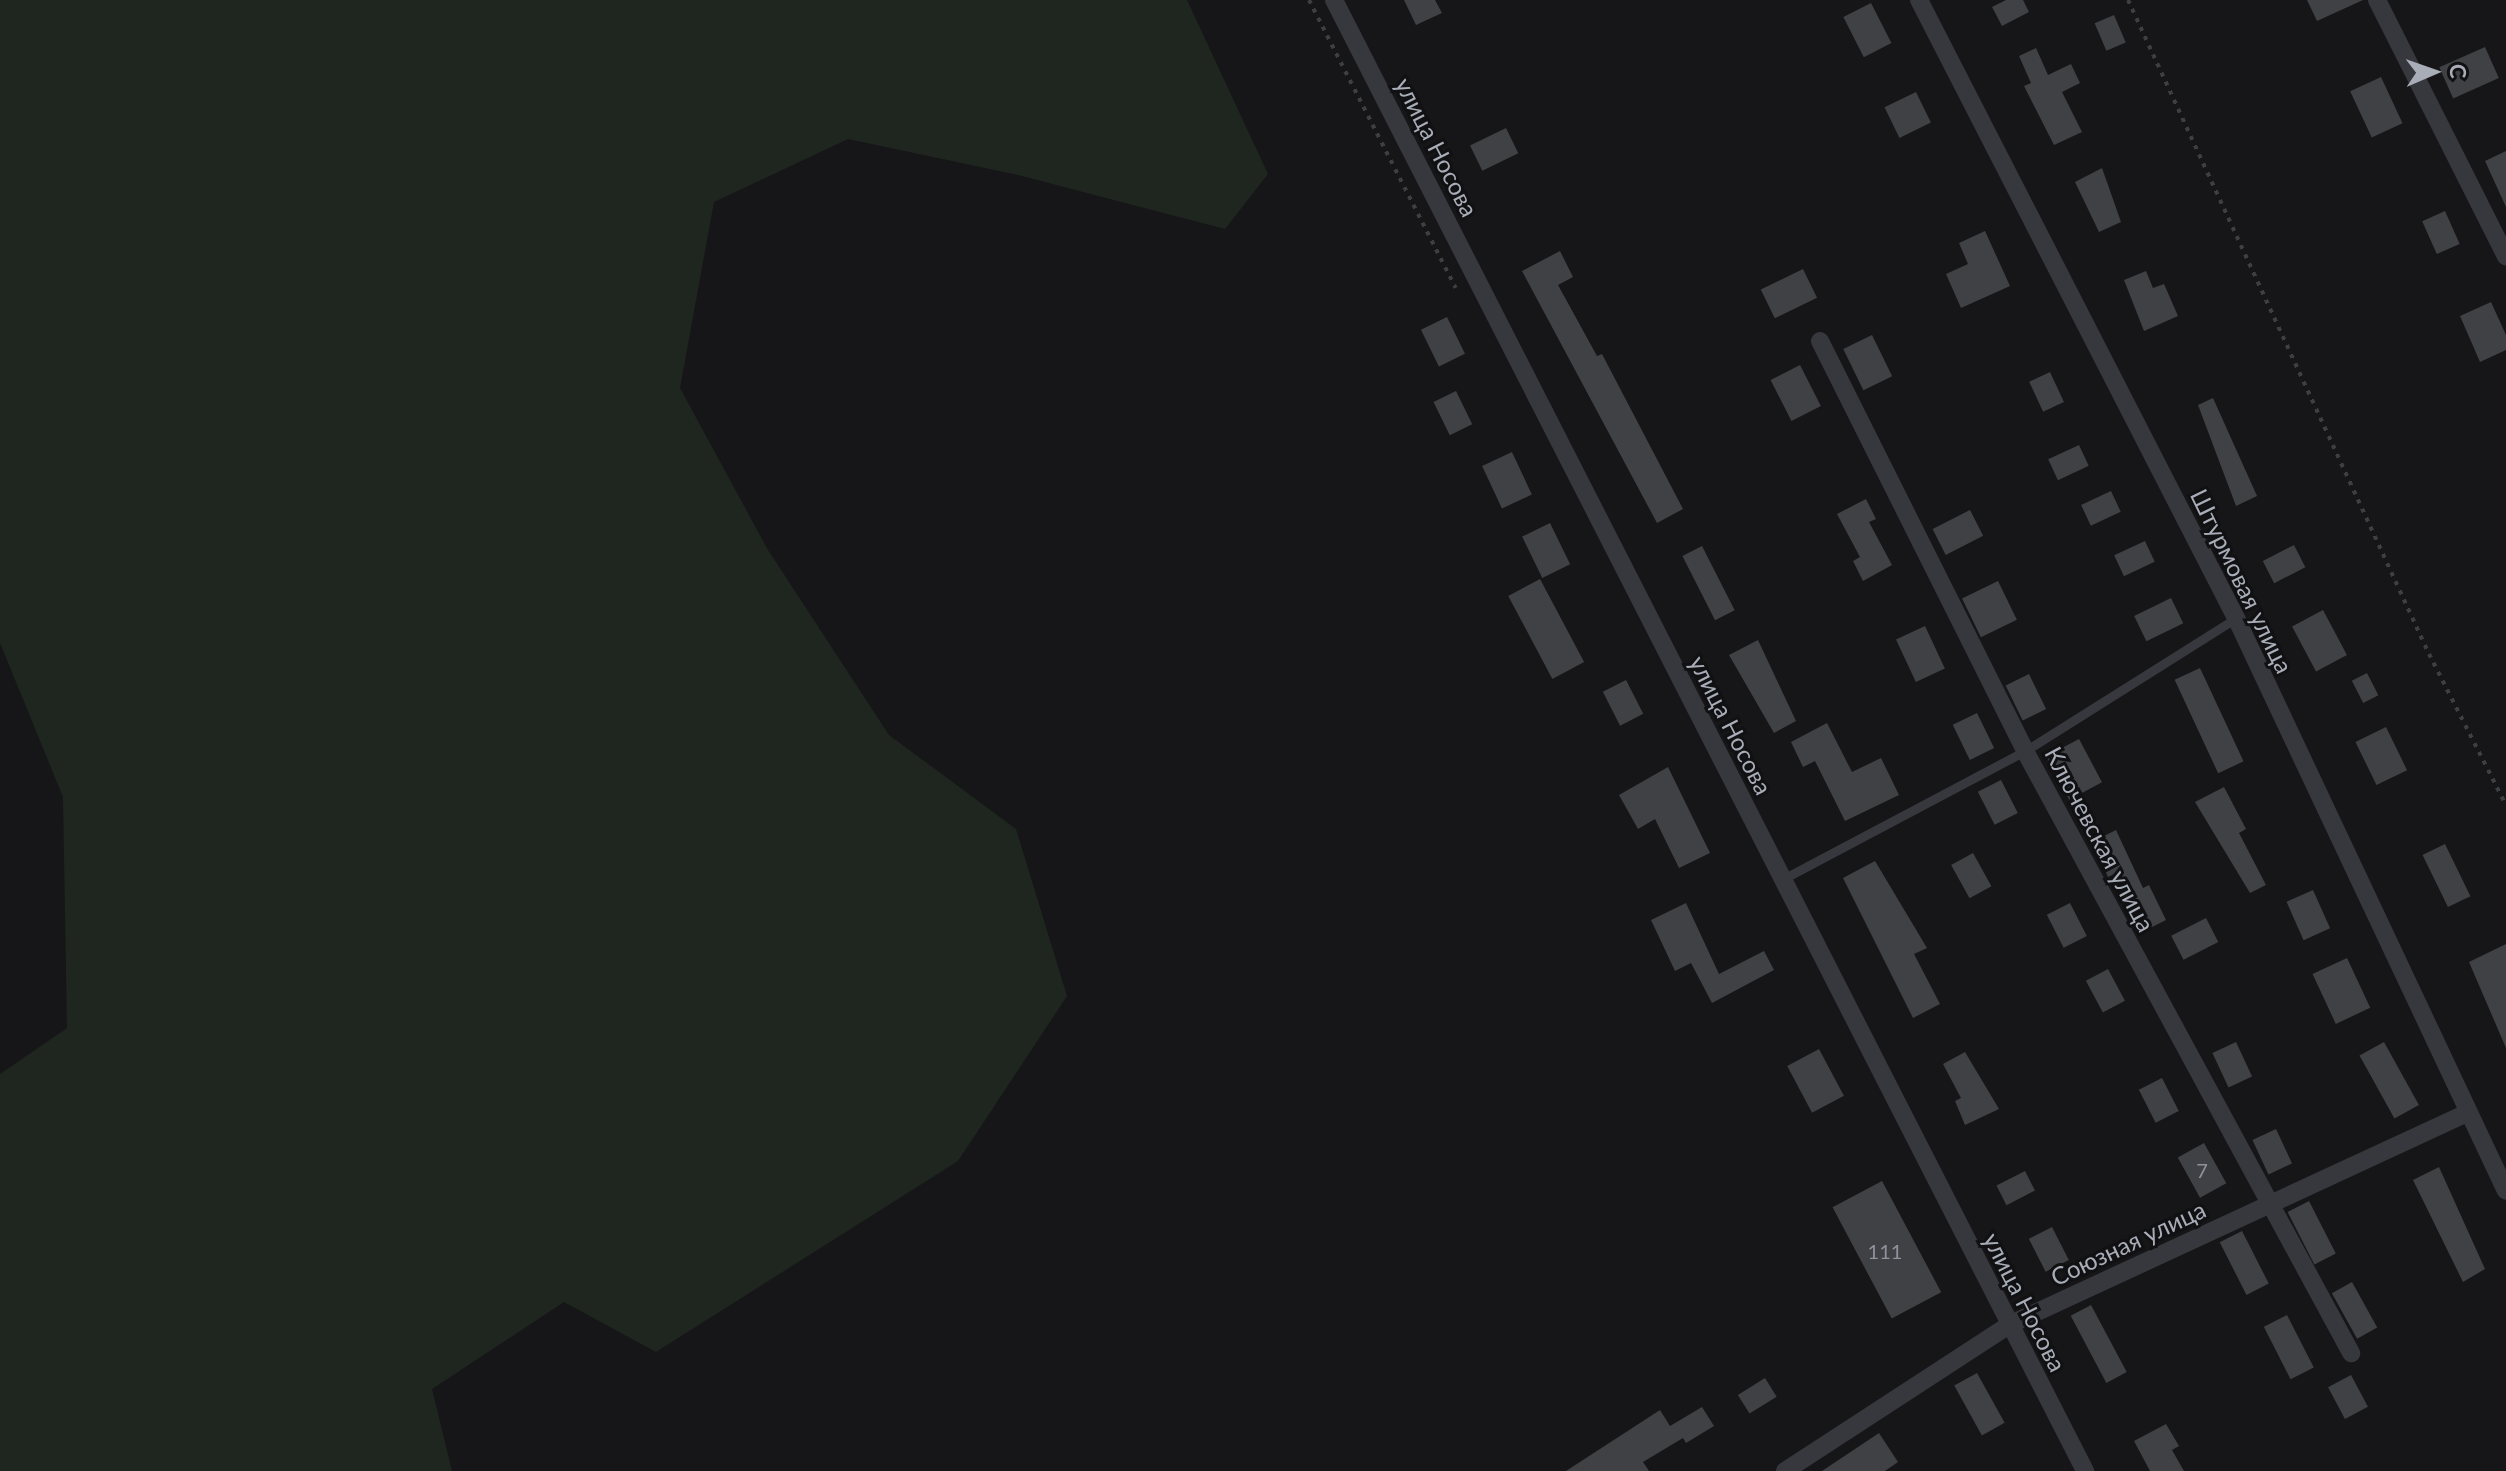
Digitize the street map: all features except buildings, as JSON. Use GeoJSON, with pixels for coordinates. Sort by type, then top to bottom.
{"type":"FeatureCollection","features":[{"type":"Feature","properties":{"kind":"street","name":"улица Носова"},"geometry":{"type":"LineString","coordinates":[[1334,0],[2085,1471]]}},
{"type":"Feature","properties":{"kind":"street","name":"Штурмовая улица"},"geometry":{"type":"LineString","coordinates":[[1919,0],[2236,618],[2506,1191]]}},
{"type":"Feature","properties":{"kind":"street"},"geometry":{"type":"LineString","coordinates":[[2377,0],[2506,256]]}},
{"type":"Feature","properties":{"kind":"street","name":"Ключевская улица"},"geometry":{"type":"LineString","coordinates":[[1820,341],[2025,751],[2351,1353]]}},
{"type":"Feature","properties":{"kind":"street","name":"Союзная улица"},"geometry":{"type":"LineString","coordinates":[[1785,1471],[2009,1325],[2467,1113]]}},
{"type":"Feature","properties":{"kind":"lane"},"geometry":{"type":"LineString","coordinates":[[1783,879],[2025,751],[2236,618]]}},
{"type":"Feature","properties":{"kind":"path"},"geometry":{"type":"LineString","coordinates":[[1309,0],[1456,288]]}},
{"type":"Feature","properties":{"kind":"path"},"geometry":{"type":"LineString","coordinates":[[2128,0],[2429,654],[2506,805]]}},
{"type":"Feature","properties":{"kind":"shaded area"},"geometry":{"type":"Polygon","coordinates":[[[0,0],[1187,0],[1268,174],[1225,229],[1018,175],[848,139],[714,202],[680,388],[768,550],[889,735],[1016,829],[1067,996],[958,1161],[656,1352],[564,1302],[432,1389],[452,1471],[0,1471],[0,1074],[67,1028],[63,797],[0,643],[0,0]]]}}]}
